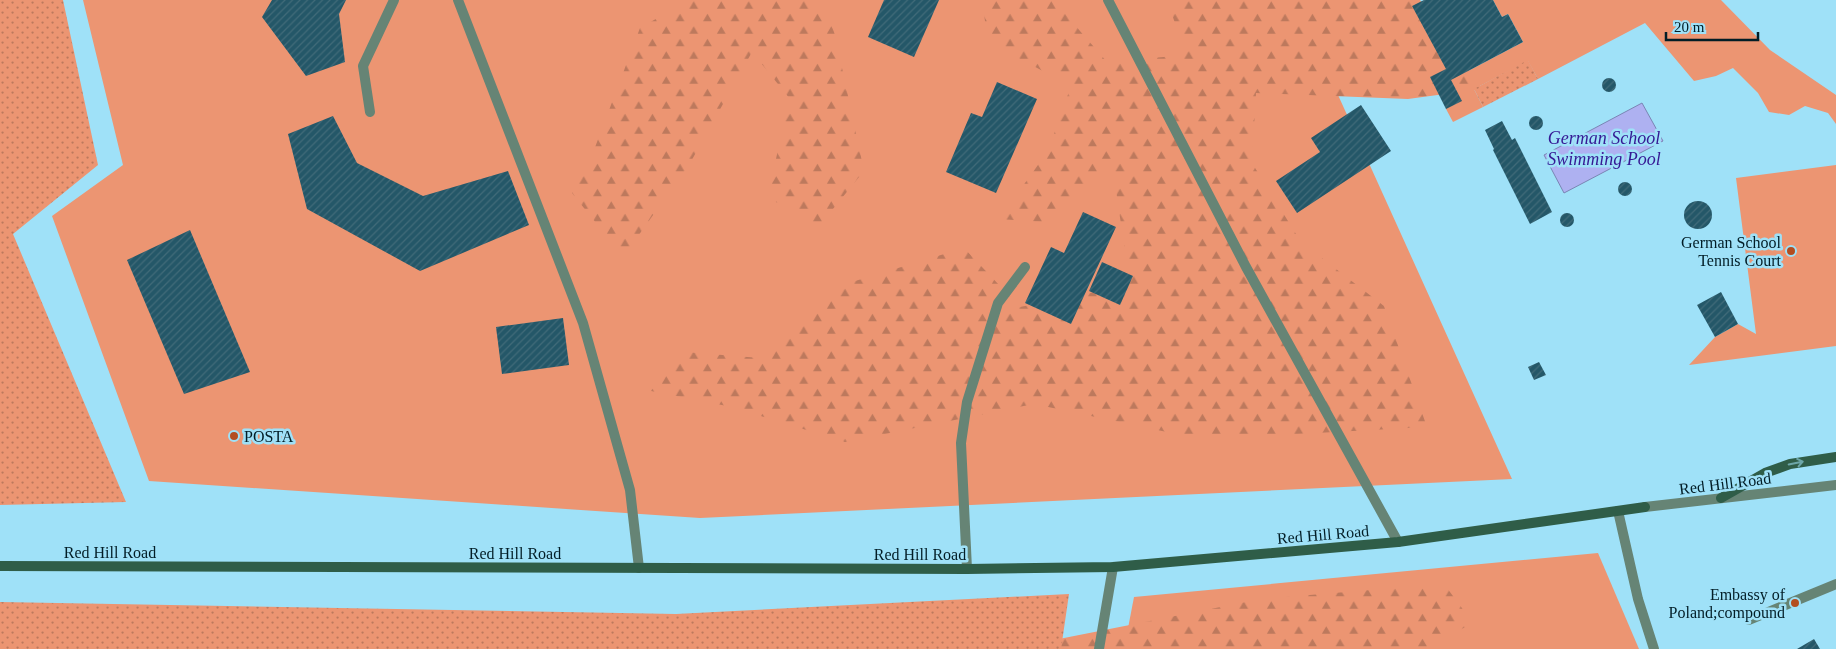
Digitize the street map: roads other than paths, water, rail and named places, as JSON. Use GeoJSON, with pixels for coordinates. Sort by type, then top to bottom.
{"type":"FeatureCollection","features":[{"type":"Feature","properties":{"kind":"main road"},"geometry":{"type":"LineString","coordinates":[[1721,498],[1765,473],[1790,464],[1836,457]]}},
{"type":"Feature","properties":{"kind":"main road","name":"Red Hill Road"},"geometry":{"type":"LineString","coordinates":[[0,566],[967,569],[1113,567],[1398,542],[1645,507]]}},
{"type":"Feature","properties":{"kind":"street"},"geometry":{"type":"LineString","coordinates":[[370,112],[363,66],[394,0]]}},
{"type":"Feature","properties":{"kind":"street"},"geometry":{"type":"LineString","coordinates":[[458,0],[583,323],[630,490],[639,568]]}},
{"type":"Feature","properties":{"kind":"street"},"geometry":{"type":"LineString","coordinates":[[1108,0],[1246,267],[1398,542]]}},
{"type":"Feature","properties":{"kind":"street"},"geometry":{"type":"LineString","coordinates":[[967,569],[961,443],[967,402],[998,303],[1025,267]]}},
{"type":"Feature","properties":{"kind":"street","name":"Red Hill Road"},"geometry":{"type":"LineString","coordinates":[[1645,507],[1836,485]]}},
{"type":"Feature","properties":{"kind":"street"},"geometry":{"type":"LineString","coordinates":[[1618,511],[1638,599],[1654,649]]}},
{"type":"Feature","properties":{"kind":"street"},"geometry":{"type":"LineString","coordinates":[[1099,649],[1113,567]]}},
{"type":"Feature","properties":{"kind":"street"},"geometry":{"type":"LineString","coordinates":[[1749,620],[1836,584]]}},
{"type":"Feature","properties":{"kind":"water","name":"German School Swimming Pool"},"geometry":{"type":"Polygon","coordinates":[[[1642,103],[1663,141],[1564,193],[1544,155],[1642,103]]]}},
{"type":"Feature","properties":{"kind":"place","name":"German School Tennis Court"},"geometry":{"type":"Point","coordinates":[1791,251]}},
{"type":"Feature","properties":{"kind":"place","name":"POSTA"},"geometry":{"type":"Point","coordinates":[234,436]}},
{"type":"Feature","properties":{"kind":"place","name":"Embassy of Poland;compound"},"geometry":{"type":"Point","coordinates":[1795,603]}}]}
